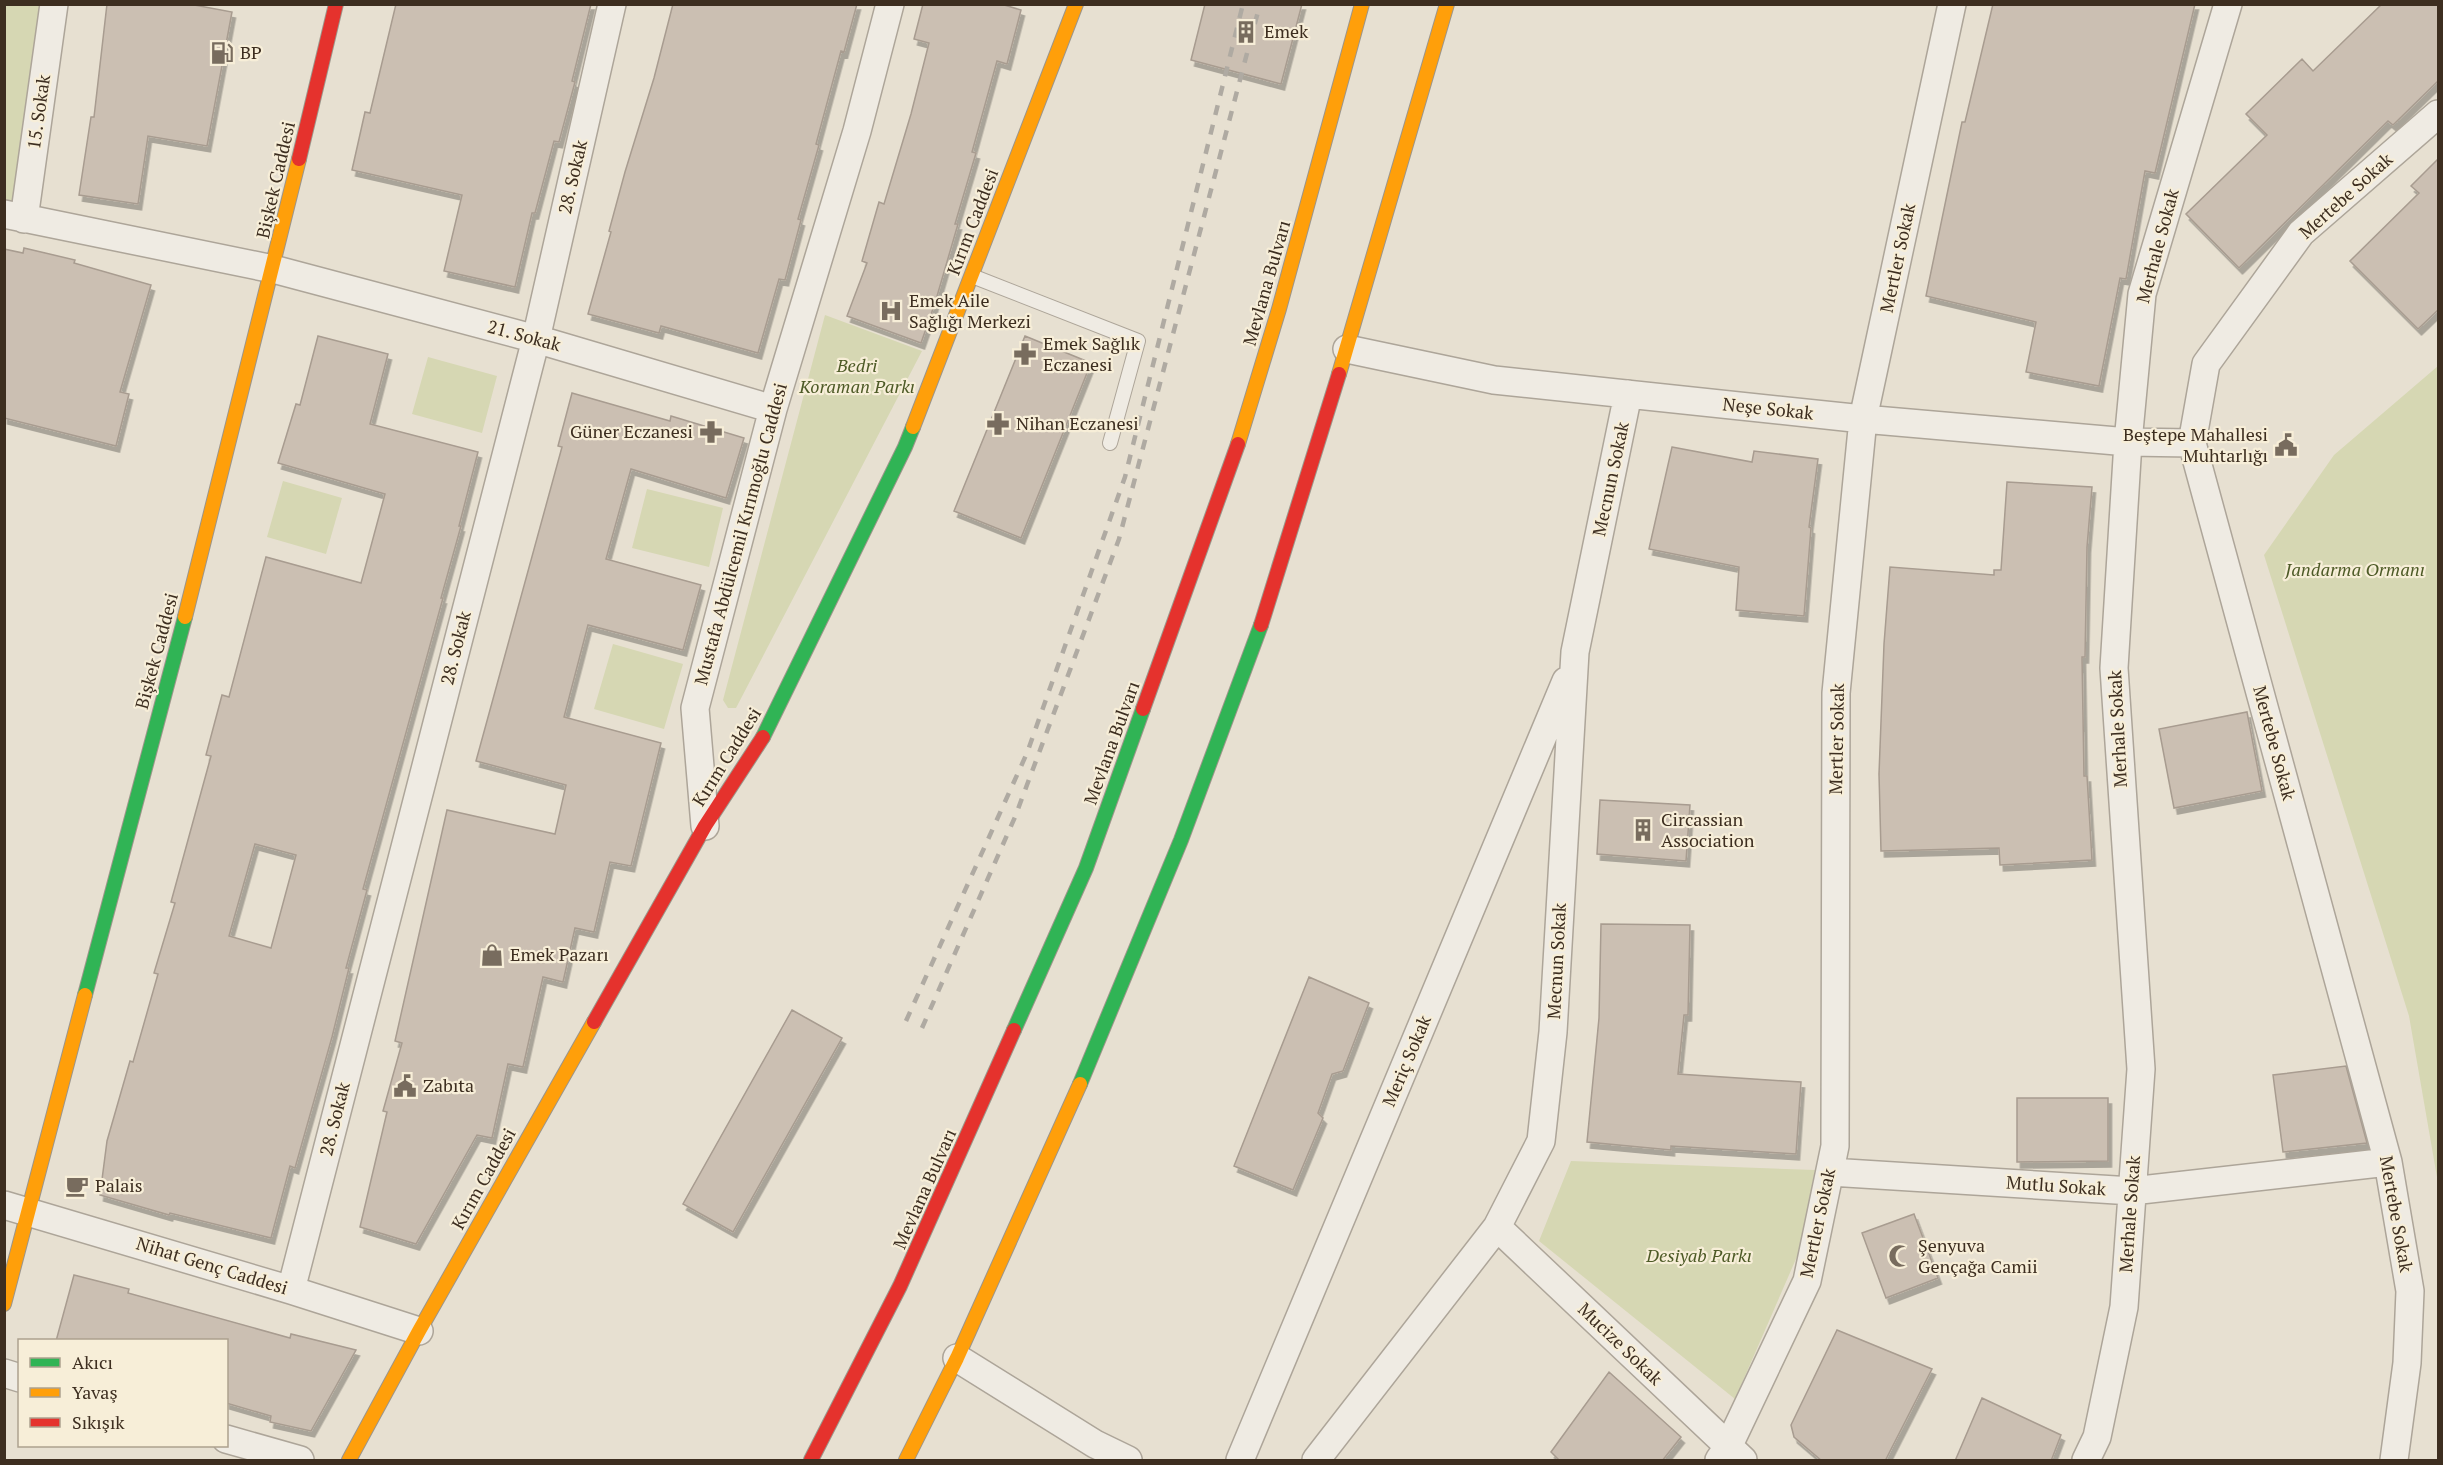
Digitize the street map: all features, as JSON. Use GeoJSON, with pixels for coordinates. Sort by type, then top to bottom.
{"type":"FeatureCollection","features":[{"type":"Feature","properties":{"kind":"main road","name":"Bişkek Caddesi"},"geometry":{"type":"LineString","coordinates":[[4,1304],[273,269],[336,4]]}},
{"type":"Feature","properties":{"kind":"main road","name":"Kırım Caddesi"},"geometry":{"type":"LineString","coordinates":[[349,1461],[419,1331],[705,826],[761,742],[905,447],[1076,4]]}},
{"type":"Feature","properties":{"kind":"main road","name":"Mevlana Bulvarı"},"geometry":{"type":"LineString","coordinates":[[811,1461],[900,1286],[1086,868],[1236,451],[1279,309],[1362,4]]}},
{"type":"Feature","properties":{"kind":"main road"},"geometry":{"type":"LineString","coordinates":[[906,1461],[957,1358],[1084,1074],[1181,840],[1256,641],[1347,349],[1447,4]]}},
{"type":"Feature","properties":{"kind":"street","name":"15. Sokak"},"geometry":{"type":"LineString","coordinates":[[14,216],[54,4]]}},
{"type":"Feature","properties":{"kind":"street","name":"28. Sokak"},"geometry":{"type":"LineString","coordinates":[[291,1290],[536,339],[612,4]]}},
{"type":"Feature","properties":{"kind":"street","name":"Mustafa Abdülcemil Kırımoğlu Caddesi"},"geometry":{"type":"LineString","coordinates":[[705,826],[695,708],[773,409],[857,131],[890,4]]}},
{"type":"Feature","properties":{"kind":"street","name":"Mertler Sokak"},"geometry":{"type":"LineString","coordinates":[[1730,1456],[1807,1281],[1835,1146],[1836,693],[1863,419],[1952,4]]}},
{"type":"Feature","properties":{"kind":"street","name":"Merhale Sokak"},"geometry":{"type":"LineString","coordinates":[[2086,1461],[2097,1437],[2124,1307],[2141,1069],[2114,668],[2128,442],[2142,294],[2229,4]]}},
{"type":"Feature","properties":{"kind":"street","name":"Mertebe Sokak"},"geometry":{"type":"LineString","coordinates":[[2394,1461],[2407,1363],[2410,1291],[2388,1162],[2192,443],[2206,364],[2301,233],[2439,114]]}},
{"type":"Feature","properties":{"kind":"street","name":"21. Sokak"},"geometry":{"type":"LineString","coordinates":[[14,216],[273,269],[536,339],[773,409]]}},
{"type":"Feature","properties":{"kind":"street","name":"Neşe Sokak"},"geometry":{"type":"LineString","coordinates":[[1347,349],[1494,380],[1863,419],[2128,442],[2192,443]]}},
{"type":"Feature","properties":{"kind":"street","name":"Mecnun Sokak"},"geometry":{"type":"LineString","coordinates":[[1316,1461],[1497,1227],[1541,1142],[1553,1032],[1575,661],[1628,394]]}},
{"type":"Feature","properties":{"kind":"street","name":"Meriç Sokak"},"geometry":{"type":"LineString","coordinates":[[1240,1461],[1575,661]]}},
{"type":"Feature","properties":{"kind":"street","name":"Mutlu Sokak"},"geometry":{"type":"LineString","coordinates":[[1830,1172],[2132,1191],[2388,1162]]}},
{"type":"Feature","properties":{"kind":"street","name":"Nihat Genç Caddesi"},"geometry":{"type":"LineString","coordinates":[[4,1205],[291,1290],[419,1331]]}},
{"type":"Feature","properties":{"kind":"street","name":"Mucize Sokak"},"geometry":{"type":"LineString","coordinates":[[1497,1227],[1730,1456]]}},
{"type":"Feature","properties":{"kind":"street"},"geometry":{"type":"LineString","coordinates":[[957,1358],[1095,1444],[1128,1461]]}},
{"type":"Feature","properties":{"kind":"street"},"geometry":{"type":"LineString","coordinates":[[228,1440],[300,1461]]}},
{"type":"Feature","properties":{"kind":"lane"},"geometry":{"type":"LineString","coordinates":[[972,276],[1138,341],[1110,443]]}},
{"type":"Feature","properties":{"kind":"green space"},"geometry":{"type":"Polygon","coordinates":[[[5,5],[54,5],[24,219],[5,214],[5,5]]]}},
{"type":"Feature","properties":{"kind":"green space","name":"Bedri Koraman Parkı"},"geometry":{"type":"Polygon","coordinates":[[[825,315],[922,351],[736,708],[728,708],[723,700],[825,315]]]}},
{"type":"Feature","properties":{"kind":"green space"},"geometry":{"type":"Polygon","coordinates":[[[428,357],[497,376],[482,433],[412,414],[428,357]]]}},
{"type":"Feature","properties":{"kind":"green space","name":"Jandarma Ormanı"},"geometry":{"type":"Polygon","coordinates":[[[2438,366],[2438,1183],[2409,1016],[2264,555],[2334,455],[2438,366]]]}},
{"type":"Feature","properties":{"kind":"green space"},"geometry":{"type":"Polygon","coordinates":[[[283,481],[342,498],[326,554],[267,537],[283,481]]]}},
{"type":"Feature","properties":{"kind":"green space"},"geometry":{"type":"Polygon","coordinates":[[[647,489],[723,508],[709,567],[632,548],[647,489]]]}},
{"type":"Feature","properties":{"kind":"green space"},"geometry":{"type":"Polygon","coordinates":[[[613,644],[683,664],[664,729],[594,709],[613,644]]]}},
{"type":"Feature","properties":{"kind":"green space","name":"Desiyab Parkı"},"geometry":{"type":"Polygon","coordinates":[[[1571,1161],[1815,1170],[1799,1252],[1735,1399],[1539,1241],[1571,1161]]]}},
{"type":"Feature","properties":{"kind":"building"},"geometry":{"type":"Polygon","coordinates":[[[107,4],[189,4],[232,12],[207,146],[148,136],[138,204],[79,195],[91,117],[94,117],[107,4]]]}},
{"type":"Feature","properties":{"kind":"building"},"geometry":{"type":"Polygon","coordinates":[[[396,4],[591,4],[572,81],[575,82],[559,142],[554,141],[535,213],[532,213],[515,287],[444,271],[462,195],[352,170],[365,112],[370,113],[396,4]]]}},
{"type":"Feature","properties":{"kind":"building"},"geometry":{"type":"Polygon","coordinates":[[[673,4],[857,4],[844,52],[841,51],[816,144],[819,145],[798,219],[801,220],[785,280],[779,279],[758,353],[661,326],[659,333],[588,314],[625,172],[654,78],[673,4]]]}},
{"type":"Feature","properties":{"kind":"building"},"geometry":{"type":"Polygon","coordinates":[[[923,4],[1001,4],[1021,10],[1007,64],[997,61],[972,152],[976,153],[955,224],[958,224],[921,343],[847,316],[867,263],[862,261],[879,202],[884,204],[929,43],[914,39],[923,4]]]}},
{"type":"Feature","properties":{"kind":"building","name":"Emek"},"geometry":{"type":"Polygon","coordinates":[[[1205,4],[1302,4],[1281,84],[1191,60],[1205,4]]]}},
{"type":"Feature","properties":{"kind":"building"},"geometry":{"type":"Polygon","coordinates":[[[1993,4],[2195,4],[2155,173],[2145,171],[2126,279],[2120,278],[2099,386],[2026,372],[2036,322],[1926,296],[1962,122],[1965,122],[1993,4]]]}},
{"type":"Feature","properties":{"kind":"building"},"geometry":{"type":"Polygon","coordinates":[[[2382,4],[2439,4],[2439,80],[2393,125],[2388,121],[2239,268],[2186,214],[2267,135],[2246,114],[2302,59],[2313,71],[2382,4]]]}},
{"type":"Feature","properties":{"kind":"building"},"geometry":{"type":"Polygon","coordinates":[[[2439,158],[2439,309],[2418,329],[2350,261],[2419,193],[2411,186],[2439,158]]]}},
{"type":"Feature","properties":{"kind":"building"},"geometry":{"type":"Polygon","coordinates":[[[24,248],[75,260],[74,263],[151,285],[120,392],[129,394],[116,446],[4,418],[4,249],[23,253],[24,248]]]}},
{"type":"Feature","properties":{"kind":"building"},"geometry":{"type":"Polygon","coordinates":[[[318,336],[388,354],[370,424],[478,452],[441,598],[443,598],[363,889],[367,890],[346,968],[349,968],[332,1037],[295,1168],[290,1166],[271,1238],[170,1213],[169,1215],[100,1195],[107,1141],[158,974],[154,973],[175,903],[171,902],[211,756],[206,755],[222,695],[229,697],[266,557],[361,583],[385,494],[278,463],[296,404],[300,405],[318,336]],[[255,844],[229,936],[271,948],[296,855],[255,844]]]}},
{"type":"Feature","properties":{"kind":"building"},"geometry":{"type":"Polygon","coordinates":[[[1025,336],[1091,363],[1021,538],[954,511],[1025,336]]]}},
{"type":"Feature","properties":{"kind":"building"},"geometry":{"type":"Polygon","coordinates":[[[572,393],[670,421],[671,416],[744,438],[726,498],[631,469],[606,559],[701,585],[683,650],[588,625],[564,717],[661,743],[631,866],[610,862],[594,932],[575,928],[563,982],[543,977],[523,1067],[508,1064],[492,1138],[477,1135],[416,1244],[360,1227],[387,1112],[383,1111],[402,1043],[395,1041],[447,810],[555,834],[566,785],[476,761],[562,447],[558,446],[572,393]]]}},
{"type":"Feature","properties":{"kind":"building"},"geometry":{"type":"Polygon","coordinates":[[[1672,447],[1752,462],[1754,451],[1818,459],[1809,527],[1811,528],[1804,616],[1736,610],[1739,567],[1649,549],[1672,447]]]}},
{"type":"Feature","properties":{"kind":"building"},"geometry":{"type":"Polygon","coordinates":[[[2007,482],[2092,487],[2087,547],[2085,657],[2082,657],[2084,776],[2087,776],[2092,860],[2000,865],[1999,848],[1881,851],[1879,774],[1884,644],[1890,567],[1994,575],[1994,570],[2001,570],[2007,482]]]}},
{"type":"Feature","properties":{"kind":"building"},"geometry":{"type":"Polygon","coordinates":[[[2247,712],[2262,791],[2174,808],[2159,729],[2247,712]]]}},
{"type":"Feature","properties":{"kind":"building","name":"Circassian Association"},"geometry":{"type":"Polygon","coordinates":[[[1600,800],[1690,805],[1686,861],[1597,854],[1600,800]]]}},
{"type":"Feature","properties":{"kind":"building"},"geometry":{"type":"Polygon","coordinates":[[[1601,924],[1690,925],[1688,1015],[1684,1015],[1678,1074],[1801,1082],[1796,1154],[1671,1146],[1671,1150],[1587,1142],[1599,1018],[1601,924]]]}},
{"type":"Feature","properties":{"kind":"building"},"geometry":{"type":"Polygon","coordinates":[[[1309,977],[1369,1003],[1343,1071],[1332,1074],[1318,1113],[1323,1118],[1293,1190],[1234,1166],[1309,977]]]}},
{"type":"Feature","properties":{"kind":"building"},"geometry":{"type":"Polygon","coordinates":[[[792,1010],[842,1038],[733,1232],[683,1204],[792,1010]]]}},
{"type":"Feature","properties":{"kind":"building"},"geometry":{"type":"Polygon","coordinates":[[[2346,1066],[2367,1143],[2283,1152],[2273,1075],[2346,1066]]]}},
{"type":"Feature","properties":{"kind":"building"},"geometry":{"type":"Polygon","coordinates":[[[2017,1098],[2108,1098],[2108,1161],[2017,1162],[2017,1098]]]}},
{"type":"Feature","properties":{"kind":"building","name":"Şenyuva Gençağa Camii"},"geometry":{"type":"Polygon","coordinates":[[[1914,1214],[1938,1278],[1886,1298],[1862,1233],[1914,1214]]]}},
{"type":"Feature","properties":{"kind":"building"},"geometry":{"type":"Polygon","coordinates":[[[74,1275],[129,1289],[128,1293],[290,1338],[291,1334],[356,1350],[311,1431],[270,1422],[271,1416],[228,1404],[228,1339],[57,1339],[74,1275]]]}},
{"type":"Feature","properties":{"kind":"building"},"geometry":{"type":"Polygon","coordinates":[[[1837,1330],[1932,1369],[1885,1461],[1822,1461],[1794,1437],[1791,1425],[1837,1330]]]}},
{"type":"Feature","properties":{"kind":"building"},"geometry":{"type":"Polygon","coordinates":[[[1609,1372],[1681,1437],[1662,1461],[1560,1461],[1551,1452],[1609,1372]]]}},
{"type":"Feature","properties":{"kind":"building"},"geometry":{"type":"Polygon","coordinates":[[[1982,1398],[2061,1435],[2051,1461],[1955,1461],[1982,1398]]]}},
{"type":"Feature","properties":{"kind":"railway"},"geometry":{"type":"LineString","coordinates":[[906,1021],[1027,753],[1125,477],[1243,4]]}},
{"type":"Feature","properties":{"kind":"railway"},"geometry":{"type":"LineString","coordinates":[[922,1028],[1015,817],[1119,539],[1260,4]]}},
{"type":"Feature","properties":{"kind":"traffic: fast"},"geometry":{"type":"LineString","coordinates":[[763,737],[913,427]]}},
{"type":"Feature","properties":{"kind":"traffic: fast"},"geometry":{"type":"LineString","coordinates":[[85,995],[185,617]]}},
{"type":"Feature","properties":{"kind":"traffic: fast"},"geometry":{"type":"LineString","coordinates":[[1080,1084],[1181,840],[1261,625]]}},
{"type":"Feature","properties":{"kind":"traffic: fast"},"geometry":{"type":"LineString","coordinates":[[1014,1030],[1086,868],[1143,709]]}},
{"type":"Feature","properties":{"kind":"traffic: slow"},"geometry":{"type":"LineString","coordinates":[[913,427],[1076,4]]}},
{"type":"Feature","properties":{"kind":"traffic: slow"},"geometry":{"type":"LineString","coordinates":[[1238,444],[1279,309],[1362,4]]}},
{"type":"Feature","properties":{"kind":"traffic: slow"},"geometry":{"type":"LineString","coordinates":[[1339,374],[1447,4]]}},
{"type":"Feature","properties":{"kind":"traffic: slow"},"geometry":{"type":"LineString","coordinates":[[185,617],[299,159]]}},
{"type":"Feature","properties":{"kind":"traffic: slow"},"geometry":{"type":"LineString","coordinates":[[4,1304],[85,995]]}},
{"type":"Feature","properties":{"kind":"traffic: slow"},"geometry":{"type":"LineString","coordinates":[[349,1460],[419,1331],[594,1022]]}},
{"type":"Feature","properties":{"kind":"traffic: slow"},"geometry":{"type":"LineString","coordinates":[[906,1460],[957,1358],[1080,1084]]}},
{"type":"Feature","properties":{"kind":"traffic: jam"},"geometry":{"type":"LineString","coordinates":[[299,159],[336,4]]}},
{"type":"Feature","properties":{"kind":"traffic: jam"},"geometry":{"type":"LineString","coordinates":[[1261,625],[1339,374]]}},
{"type":"Feature","properties":{"kind":"traffic: jam"},"geometry":{"type":"LineString","coordinates":[[1143,709],[1238,444]]}},
{"type":"Feature","properties":{"kind":"traffic: jam"},"geometry":{"type":"LineString","coordinates":[[594,1022],[705,826],[763,737]]}},
{"type":"Feature","properties":{"kind":"traffic: jam"},"geometry":{"type":"LineString","coordinates":[[811,1460],[900,1286],[1014,1030]]}},
{"type":"Feature","properties":{"kind":"place","name":"Emek"},"geometry":{"type":"Point","coordinates":[1246,32]}},
{"type":"Feature","properties":{"kind":"place","name":"BP"},"geometry":{"type":"Point","coordinates":[222,53]}},
{"type":"Feature","properties":{"kind":"place","name":"Emek Aile Sağlığı Merkezi"},"geometry":{"type":"Point","coordinates":[891,311]}},
{"type":"Feature","properties":{"kind":"place","name":"Emek Sağlık Eczanesi"},"geometry":{"type":"Point","coordinates":[1025,354]}},
{"type":"Feature","properties":{"kind":"place","name":"Nihan Eczanesi"},"geometry":{"type":"Point","coordinates":[998,424]}},
{"type":"Feature","properties":{"kind":"place","name":"Güner Eczanesi"},"geometry":{"type":"Point","coordinates":[711,432]}},
{"type":"Feature","properties":{"kind":"place","name":"Beştepe Mahallesi Muhtarlığı"},"geometry":{"type":"Point","coordinates":[2286,445]}},
{"type":"Feature","properties":{"kind":"place","name":"Circassian Association"},"geometry":{"type":"Point","coordinates":[1643,830]}},
{"type":"Feature","properties":{"kind":"place","name":"Emek Pazarı"},"geometry":{"type":"Point","coordinates":[492,955]}},
{"type":"Feature","properties":{"kind":"place","name":"Zabıta"},"geometry":{"type":"Point","coordinates":[405,1086]}},
{"type":"Feature","properties":{"kind":"place","name":"Palais"},"geometry":{"type":"Point","coordinates":[77,1186]}},
{"type":"Feature","properties":{"kind":"place","name":"Şenyuva Gençağa Camii"},"geometry":{"type":"Point","coordinates":[1900,1256]}}]}
